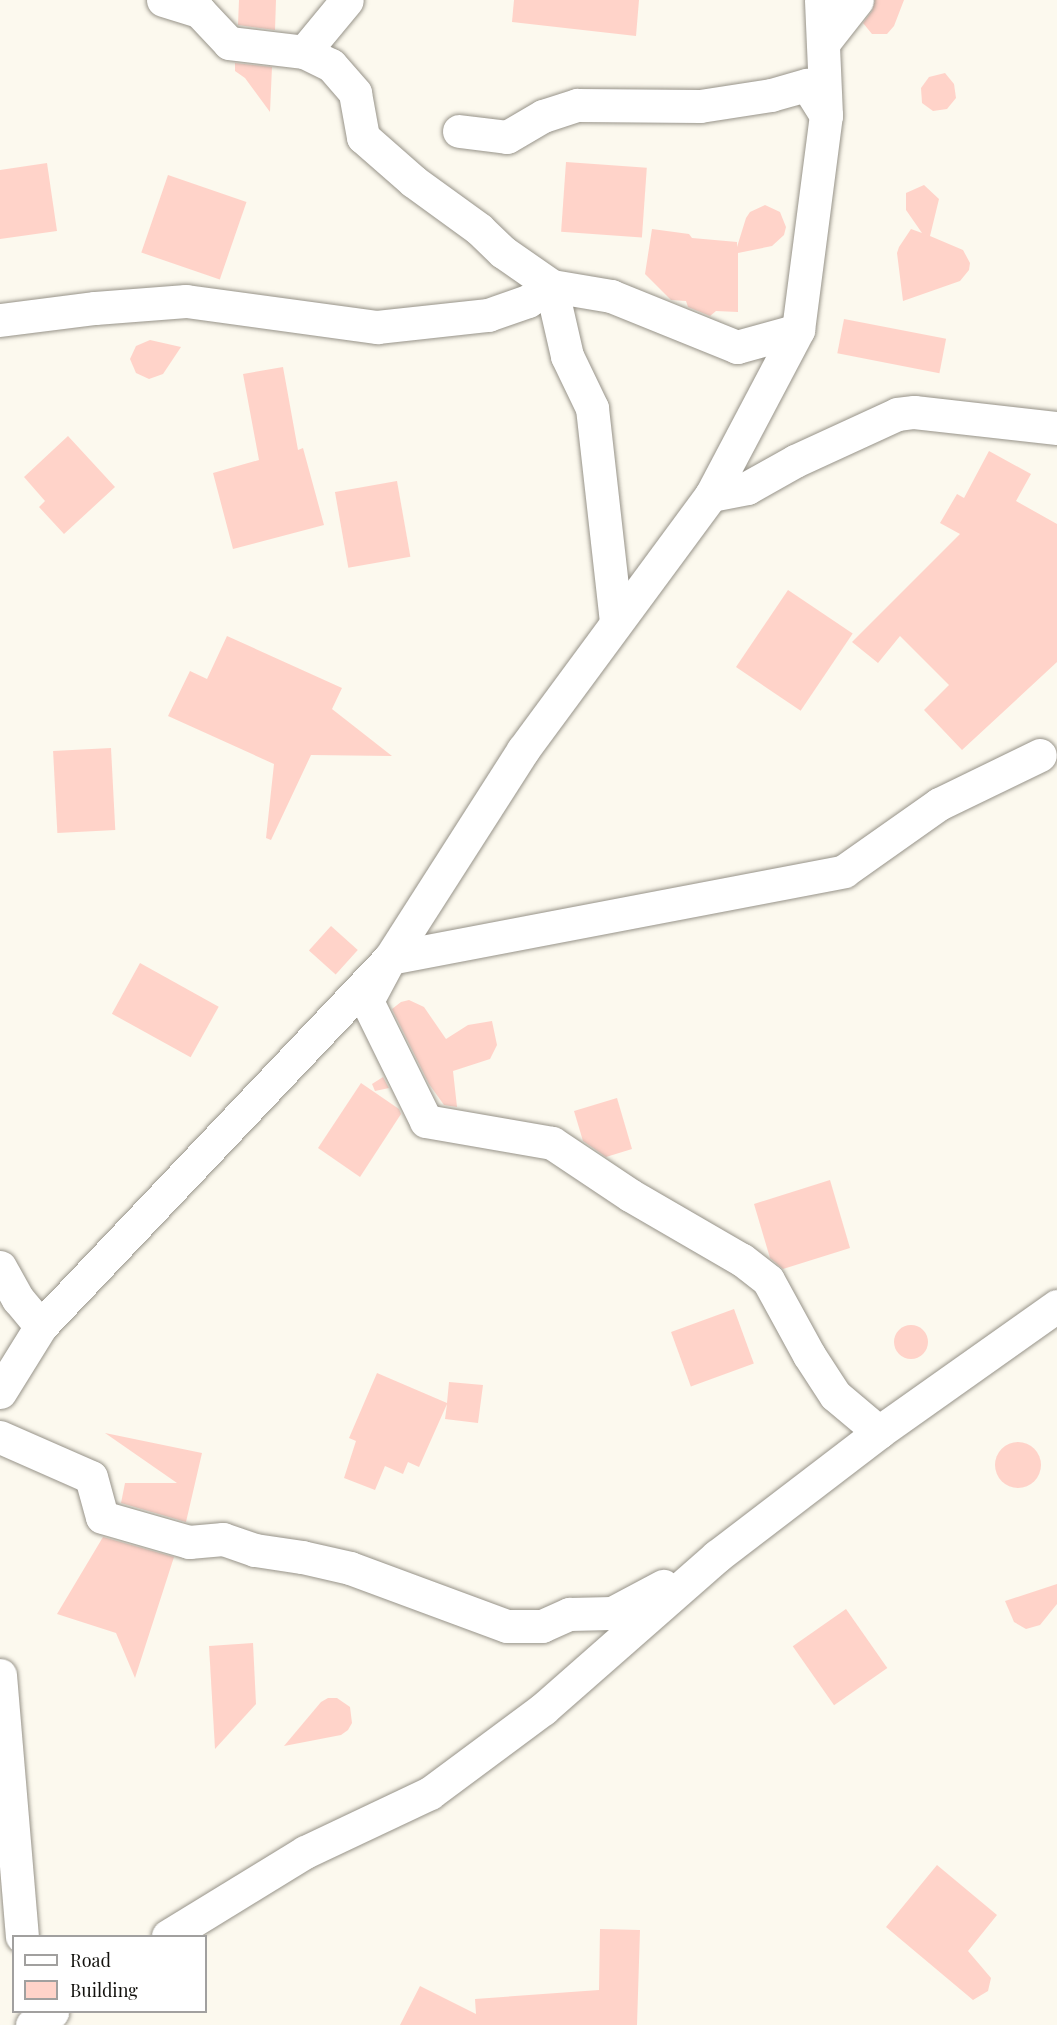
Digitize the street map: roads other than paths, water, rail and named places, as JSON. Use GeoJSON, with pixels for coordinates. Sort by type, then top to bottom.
{"type":"FeatureCollection","features":[{"type":"Feature","properties":{"kind":"street"},"geometry":{"type":"LineString","coordinates":[[164,0],[200,11],[229,43],[304,52],[331,65],[354,93],[363,137],[413,181],[479,229],[503,252],[552,286],[611,296],[737,347],[798,330]]}},
{"type":"Feature","properties":{"kind":"street"},"geometry":{"type":"LineString","coordinates":[[304,52],[347,0]]}},
{"type":"Feature","properties":{"kind":"street"},"geometry":{"type":"LineString","coordinates":[[821,0],[826,115],[798,330],[711,495],[523,750],[390,958],[367,1001],[426,1121],[552,1143],[630,1196],[742,1260],[768,1280],[835,1395],[879,1432]]}},
{"type":"Feature","properties":{"kind":"street"},"geometry":{"type":"LineString","coordinates":[[824,42],[857,0]]}},
{"type":"Feature","properties":{"kind":"street"},"geometry":{"type":"LineString","coordinates":[[459,132],[507,137],[543,116],[577,105],[700,106],[771,95],[807,85],[826,115]]}},
{"type":"Feature","properties":{"kind":"street"},"geometry":{"type":"LineString","coordinates":[[0,320],[95,308],[186,301],[377,327],[488,315],[528,301],[551,286],[567,356],[592,408],[616,622]]}},
{"type":"Feature","properties":{"kind":"street"},"geometry":{"type":"LineString","coordinates":[[711,495],[747,488],[795,461],[897,414],[914,412],[1057,428]]}},
{"type":"Feature","properties":{"kind":"street"},"geometry":{"type":"LineString","coordinates":[[0,1392],[41,1326],[390,958],[843,872],[939,804],[1040,755]]}},
{"type":"Feature","properties":{"kind":"street"},"geometry":{"type":"LineString","coordinates":[[0,1267],[18,1299],[41,1326]]}},
{"type":"Feature","properties":{"kind":"street"},"geometry":{"type":"LineString","coordinates":[[170,1935],[305,1852],[430,1793],[543,1709],[717,1556],[879,1432],[1057,1306]]}},
{"type":"Feature","properties":{"kind":"street"},"geometry":{"type":"LineString","coordinates":[[0,1437],[91,1477],[102,1517],[189,1542],[223,1539],[255,1550],[302,1557],[350,1568],[507,1626],[542,1626],[569,1614],[612,1613],[717,1556]]}},
{"type":"Feature","properties":{"kind":"street"},"geometry":{"type":"LineString","coordinates":[[0,1675],[22,1935]]}},
{"type":"Feature","properties":{"kind":"street"},"geometry":{"type":"LineString","coordinates":[[30,2025],[50,2013]]}}]}
